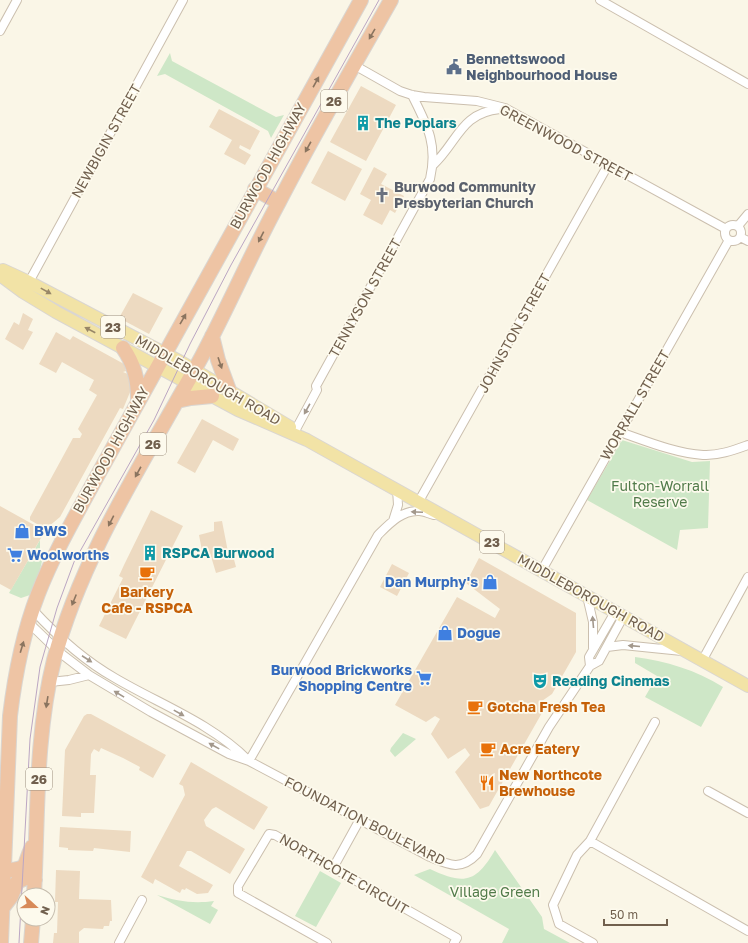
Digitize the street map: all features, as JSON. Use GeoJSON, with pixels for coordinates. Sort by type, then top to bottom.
{"type":"FeatureCollection","features":[{"type":"Feature","properties":{"kind":"highway","name":"BURWOOD HIGHWAY"},"geometry":{"type":"LineString","coordinates":[[0,943],[2,870],[10,716],[16,674],[31,616],[44,579],[71,523],[361,0]]}},
{"type":"Feature","properties":{"kind":"highway","name":"BURWOOD HIGHWAY"},"geometry":{"type":"LineString","coordinates":[[35,887],[40,755],[50,682],[59,645],[89,564],[119,505],[212,336],[278,202],[391,0]]}},
{"type":"Feature","properties":{"kind":"highway"},"geometry":{"type":"LineString","coordinates":[[256,189],[278,202]]}},
{"type":"Feature","properties":{"kind":"highway"},"geometry":{"type":"LineString","coordinates":[[212,336],[218,360],[229,390]]}},
{"type":"Feature","properties":{"kind":"highway"},"geometry":{"type":"LineString","coordinates":[[123,348],[130,358],[136,374],[138,402]]}},
{"type":"Feature","properties":{"kind":"highway"},"geometry":{"type":"LineString","coordinates":[[177,401],[212,396]]}},
{"type":"Feature","properties":{"kind":"highway"},"geometry":{"type":"LineString","coordinates":[[2,870],[18,869],[23,866],[29,858],[30,851],[36,840]]}},
{"type":"Feature","properties":{"kind":"highway"},"geometry":{"type":"LineString","coordinates":[[2,908],[11,897],[17,882],[28,877],[35,880]]}},
{"type":"Feature","properties":{"kind":"highway"},"geometry":{"type":"LineString","coordinates":[[31,943],[32,927]]}},
{"type":"Feature","properties":{"kind":"main road","name":"MIDDLEBOROUGH ROAD"},"geometry":{"type":"LineString","coordinates":[[0,269],[63,300],[194,370],[229,390],[307,440]]}},
{"type":"Feature","properties":{"kind":"main road","name":"MIDDLEBOROUGH ROAD"},"geometry":{"type":"LineString","coordinates":[[0,275],[23,292],[56,312],[238,410],[307,440],[443,514],[748,686]]}},
{"type":"Feature","properties":{"kind":"main road"},"geometry":{"type":"LineString","coordinates":[[56,312],[63,300]]}},
{"type":"Feature","properties":{"kind":"street"},"geometry":{"type":"LineString","coordinates":[[0,31],[18,0]]}},
{"type":"Feature","properties":{"kind":"street","name":"NEWBIGIN STREET"},"geometry":{"type":"LineString","coordinates":[[28,282],[184,0]]}},
{"type":"Feature","properties":{"kind":"street"},"geometry":{"type":"LineString","coordinates":[[600,0],[748,84]]}},
{"type":"Feature","properties":{"kind":"street","name":"GREENWOOD STREET"},"geometry":{"type":"LineString","coordinates":[[354,65],[400,91],[412,95],[477,101],[505,108],[726,229]]}},
{"type":"Feature","properties":{"kind":"street","name":"TENNYSON STREET"},"geometry":{"type":"LineString","coordinates":[[295,431],[317,390],[316,386],[430,178],[434,149],[429,131],[412,95]]}},
{"type":"Feature","properties":{"kind":"street","name":"TENNYSON STREET"},"geometry":{"type":"LineString","coordinates":[[433,165],[443,156],[460,130],[472,119],[485,110],[505,108]]}},
{"type":"Feature","properties":{"kind":"street","name":"JOHNSTON STREET"},"geometry":{"type":"LineString","coordinates":[[419,501],[608,165]]}},
{"type":"Feature","properties":{"kind":"street"},"geometry":{"type":"LineString","coordinates":[[738,226],[748,214]]}},
{"type":"Feature","properties":{"kind":"street"},"geometry":{"type":"LineString","coordinates":[[732,224],[738,226],[741,230],[740,237],[735,241],[729,240],[725,234],[726,229],[732,224]]}},
{"type":"Feature","properties":{"kind":"street"},"geometry":{"type":"LineString","coordinates":[[740,237],[748,241]]}},
{"type":"Feature","properties":{"kind":"street","name":"WORRALL STREET"},"geometry":{"type":"LineString","coordinates":[[542,570],[729,240]]}},
{"type":"Feature","properties":{"kind":"street"},"geometry":{"type":"LineString","coordinates":[[620,432],[658,446],[704,455],[727,452],[748,445]]}},
{"type":"Feature","properties":{"kind":"street"},"geometry":{"type":"LineString","coordinates":[[393,520],[398,505],[397,489]]}},
{"type":"Feature","properties":{"kind":"street"},"geometry":{"type":"LineString","coordinates":[[249,761],[378,535],[393,520],[409,512],[420,511],[433,515],[443,514]]}},
{"type":"Feature","properties":{"kind":"street"},"geometry":{"type":"LineString","coordinates":[[702,660],[748,577]]}},
{"type":"Feature","properties":{"kind":"street","name":"FOUNDATION BOULEVARD"},"geometry":{"type":"LineString","coordinates":[[587,596],[593,622],[593,649]]}},
{"type":"Feature","properties":{"kind":"street","name":"FOUNDATION BOULEVARD"},"geometry":{"type":"LineString","coordinates":[[31,616],[88,675],[150,712],[228,754],[249,761],[359,821],[430,857],[448,864],[458,865],[470,862],[487,839],[549,727],[590,666],[598,661],[607,647],[619,614]]}},
{"type":"Feature","properties":{"kind":"street","name":"FOUNDATION BOULEVARD"},"geometry":{"type":"LineString","coordinates":[[590,666],[589,657],[593,649],[619,614]]}},
{"type":"Feature","properties":{"kind":"street","name":"FOUNDATION BOULEVARD"},"geometry":{"type":"LineString","coordinates":[[31,616],[59,645],[81,656],[114,678],[198,723],[234,746],[249,761]]}},
{"type":"Feature","properties":{"kind":"street"},"geometry":{"type":"LineString","coordinates":[[607,647],[623,645],[686,652]]}},
{"type":"Feature","properties":{"kind":"street"},"geometry":{"type":"LineString","coordinates":[[50,682],[69,680],[88,675]]}},
{"type":"Feature","properties":{"kind":"street"},"geometry":{"type":"LineString","coordinates":[[593,943],[559,924],[553,905],[577,855],[590,841],[654,722]]}},
{"type":"Feature","properties":{"kind":"street"},"geometry":{"type":"LineString","coordinates":[[708,791],[748,813]]}},
{"type":"Feature","properties":{"kind":"street"},"geometry":{"type":"LineString","coordinates":[[333,868],[359,821]]}},
{"type":"Feature","properties":{"kind":"street","name":"NORTHCOTE CIRCUIT"},"geometry":{"type":"LineString","coordinates":[[327,943],[238,893],[237,890],[269,834],[275,835],[457,938],[454,943]]}},
{"type":"Feature","properties":{"kind":"street"},"geometry":{"type":"LineString","coordinates":[[590,841],[748,931]]}},
{"type":"Feature","properties":{"kind":"street"},"geometry":{"type":"LineString","coordinates":[[119,943],[142,900]]}},
{"type":"Feature","properties":{"kind":"green space"},"geometry":{"type":"Polygon","coordinates":[[[170,53],[172,61],[276,117],[284,115],[271,138],[268,131],[165,74],[157,76],[170,53]]]}},
{"type":"Feature","properties":{"kind":"green space","name":"Fulton-Worrall Reserve"},"geometry":{"type":"Polygon","coordinates":[[[622,440],[692,462],[710,461],[708,528],[680,530],[677,550],[587,500],[622,440]]]}},
{"type":"Feature","properties":{"kind":"green space"},"geometry":{"type":"Polygon","coordinates":[[[40,540],[40,550],[44,552],[40,570],[30,595],[21,598],[9,593],[40,540]]]}},
{"type":"Feature","properties":{"kind":"green space"},"geometry":{"type":"Polygon","coordinates":[[[635,657],[680,667],[713,681],[723,687],[701,727],[645,697],[657,676],[635,663],[635,657]]]}},
{"type":"Feature","properties":{"kind":"green space"},"geometry":{"type":"Polygon","coordinates":[[[403,733],[416,739],[395,757],[390,751],[391,748],[403,733]]]}},
{"type":"Feature","properties":{"kind":"green space","name":"Village Green"},"geometry":{"type":"Polygon","coordinates":[[[495,850],[542,917],[544,929],[570,943],[502,943],[509,929],[414,875],[430,869],[460,879],[468,878],[475,875],[482,869],[495,850]]]}},
{"type":"Feature","properties":{"kind":"green space"},"geometry":{"type":"Polygon","coordinates":[[[320,871],[341,883],[316,927],[295,916],[320,871]]]}},
{"type":"Feature","properties":{"kind":"green space"},"geometry":{"type":"Polygon","coordinates":[[[157,895],[185,901],[214,901],[211,906],[218,910],[210,924],[157,895]]]}},
{"type":"Feature","properties":{"kind":"building","name":"The Poplars"},"geometry":{"type":"Polygon","coordinates":[[[361,86],[396,105],[366,161],[330,142],[361,86]]]}},
{"type":"Feature","properties":{"kind":"building"},"geometry":{"type":"Polygon","coordinates":[[[219,109],[260,131],[250,150],[240,145],[239,148],[251,155],[245,165],[224,154],[232,140],[209,127],[219,109]]]}},
{"type":"Feature","properties":{"kind":"building"},"geometry":{"type":"Polygon","coordinates":[[[328,151],[362,169],[345,201],[311,183],[328,151]]]}},
{"type":"Feature","properties":{"kind":"building","name":"Burwood Community Presbyterian Church"},"geometry":{"type":"Polygon","coordinates":[[[374,167],[387,174],[381,184],[404,196],[395,213],[390,210],[382,225],[363,215],[371,200],[360,194],[374,167]]]}},
{"type":"Feature","properties":{"kind":"building"},"geometry":{"type":"Polygon","coordinates":[[[133,293],[163,308],[149,334],[119,318],[133,293]]]}},
{"type":"Feature","properties":{"kind":"building"},"geometry":{"type":"Polygon","coordinates":[[[23,313],[33,319],[28,330],[33,332],[23,350],[5,339],[14,322],[19,325],[23,313]]]}},
{"type":"Feature","properties":{"kind":"building"},"geometry":{"type":"Polygon","coordinates":[[[56,332],[70,340],[73,336],[124,364],[126,371],[123,372],[130,375],[133,385],[123,409],[120,408],[60,517],[48,527],[44,528],[30,520],[30,517],[73,438],[80,438],[82,434],[78,429],[97,395],[89,390],[94,380],[62,362],[56,373],[39,364],[56,332]]]}},
{"type":"Feature","properties":{"kind":"building"},"geometry":{"type":"Polygon","coordinates":[[[202,419],[239,439],[233,451],[213,440],[195,473],[177,463],[202,419]]]}},
{"type":"Feature","properties":{"kind":"building","name":"Woolworths"},"geometry":{"type":"Polygon","coordinates":[[[0,506],[45,531],[11,590],[0,584],[0,506]]]}},
{"type":"Feature","properties":{"kind":"building","name":"RSPCA Burwood"},"geometry":{"type":"Polygon","coordinates":[[[151,510],[183,526],[126,639],[99,626],[123,578],[119,576],[151,510]]]}},
{"type":"Feature","properties":{"kind":"building"},"geometry":{"type":"Polygon","coordinates":[[[222,521],[228,552],[232,552],[236,567],[216,573],[210,553],[203,556],[199,535],[214,531],[214,522],[222,521]]]}},
{"type":"Feature","properties":{"kind":"building"},"geometry":{"type":"Polygon","coordinates":[[[479,558],[576,613],[576,652],[552,694],[542,701],[547,704],[489,806],[480,809],[455,772],[470,755],[465,748],[448,759],[431,734],[440,719],[435,716],[426,722],[395,705],[457,597],[495,618],[500,609],[466,583],[479,558]]]}},
{"type":"Feature","properties":{"kind":"building"},"geometry":{"type":"Polygon","coordinates":[[[392,564],[409,573],[397,596],[380,587],[392,564]]]}},
{"type":"Feature","properties":{"kind":"building"},"geometry":{"type":"Polygon","coordinates":[[[91,714],[166,755],[153,778],[139,770],[140,767],[123,758],[101,748],[99,752],[94,749],[91,754],[90,775],[96,775],[94,813],[81,813],[81,817],[62,816],[65,750],[84,716],[91,714]]]}},
{"type":"Feature","properties":{"kind":"building"},"geometry":{"type":"Polygon","coordinates":[[[191,762],[268,807],[254,830],[216,807],[212,809],[204,820],[206,826],[245,849],[230,874],[191,851],[187,851],[179,866],[213,885],[208,893],[197,894],[186,888],[185,890],[182,889],[180,893],[155,879],[153,884],[141,877],[185,795],[183,786],[179,784],[191,762]]]}},
{"type":"Feature","properties":{"kind":"building"},"geometry":{"type":"Polygon","coordinates":[[[60,827],[131,831],[130,852],[94,848],[93,851],[68,850],[68,848],[59,847],[60,827]]]}},
{"type":"Feature","properties":{"kind":"building"},"geometry":{"type":"Polygon","coordinates":[[[56,870],[80,871],[79,899],[111,900],[112,921],[110,921],[109,926],[104,926],[103,929],[84,928],[79,932],[79,943],[53,943],[54,933],[57,933],[58,902],[56,902],[56,870]]]}},
{"type":"Feature","properties":{"kind":"tram line"},"geometry":{"type":"LineString","coordinates":[[19,943],[30,739],[40,667],[57,608],[74,562],[154,420],[190,344],[231,265],[379,0]]}},
{"type":"Feature","properties":{"kind":"place","name":"Bennettswood Neighbourhood House"},"geometry":{"type":"Point","coordinates":[454,67]}},
{"type":"Feature","properties":{"kind":"place","name":"The Poplars"},"geometry":{"type":"Point","coordinates":[363,123]}},
{"type":"Feature","properties":{"kind":"place","name":"Burwood Community Presbyterian Church"},"geometry":{"type":"Point","coordinates":[382,195]}},
{"type":"Feature","properties":{"kind":"place","name":"BWS"},"geometry":{"type":"Point","coordinates":[22,531]}},
{"type":"Feature","properties":{"kind":"place","name":"RSPCA Burwood"},"geometry":{"type":"Point","coordinates":[150,553]}},
{"type":"Feature","properties":{"kind":"place","name":"Woolworths"},"geometry":{"type":"Point","coordinates":[15,555]}},
{"type":"Feature","properties":{"kind":"place","name":"Barkery Cafe - RSPCA"},"geometry":{"type":"Point","coordinates":[147,573]}},
{"type":"Feature","properties":{"kind":"place","name":"Dan Murphy's"},"geometry":{"type":"Point","coordinates":[490,582]}},
{"type":"Feature","properties":{"kind":"place","name":"Dogue"},"geometry":{"type":"Point","coordinates":[445,633]}},
{"type":"Feature","properties":{"kind":"place","name":"Burwood Brickworks Shopping Centre"},"geometry":{"type":"Point","coordinates":[424,678]}},
{"type":"Feature","properties":{"kind":"place","name":"Reading Cinemas"},"geometry":{"type":"Point","coordinates":[540,681]}},
{"type":"Feature","properties":{"kind":"place","name":"Gotcha Fresh Tea"},"geometry":{"type":"Point","coordinates":[475,707]}},
{"type":"Feature","properties":{"kind":"place","name":"Acre Eatery"},"geometry":{"type":"Point","coordinates":[488,749]}},
{"type":"Feature","properties":{"kind":"place","name":"New Northcote Brewhouse"},"geometry":{"type":"Point","coordinates":[487,783]}}]}
